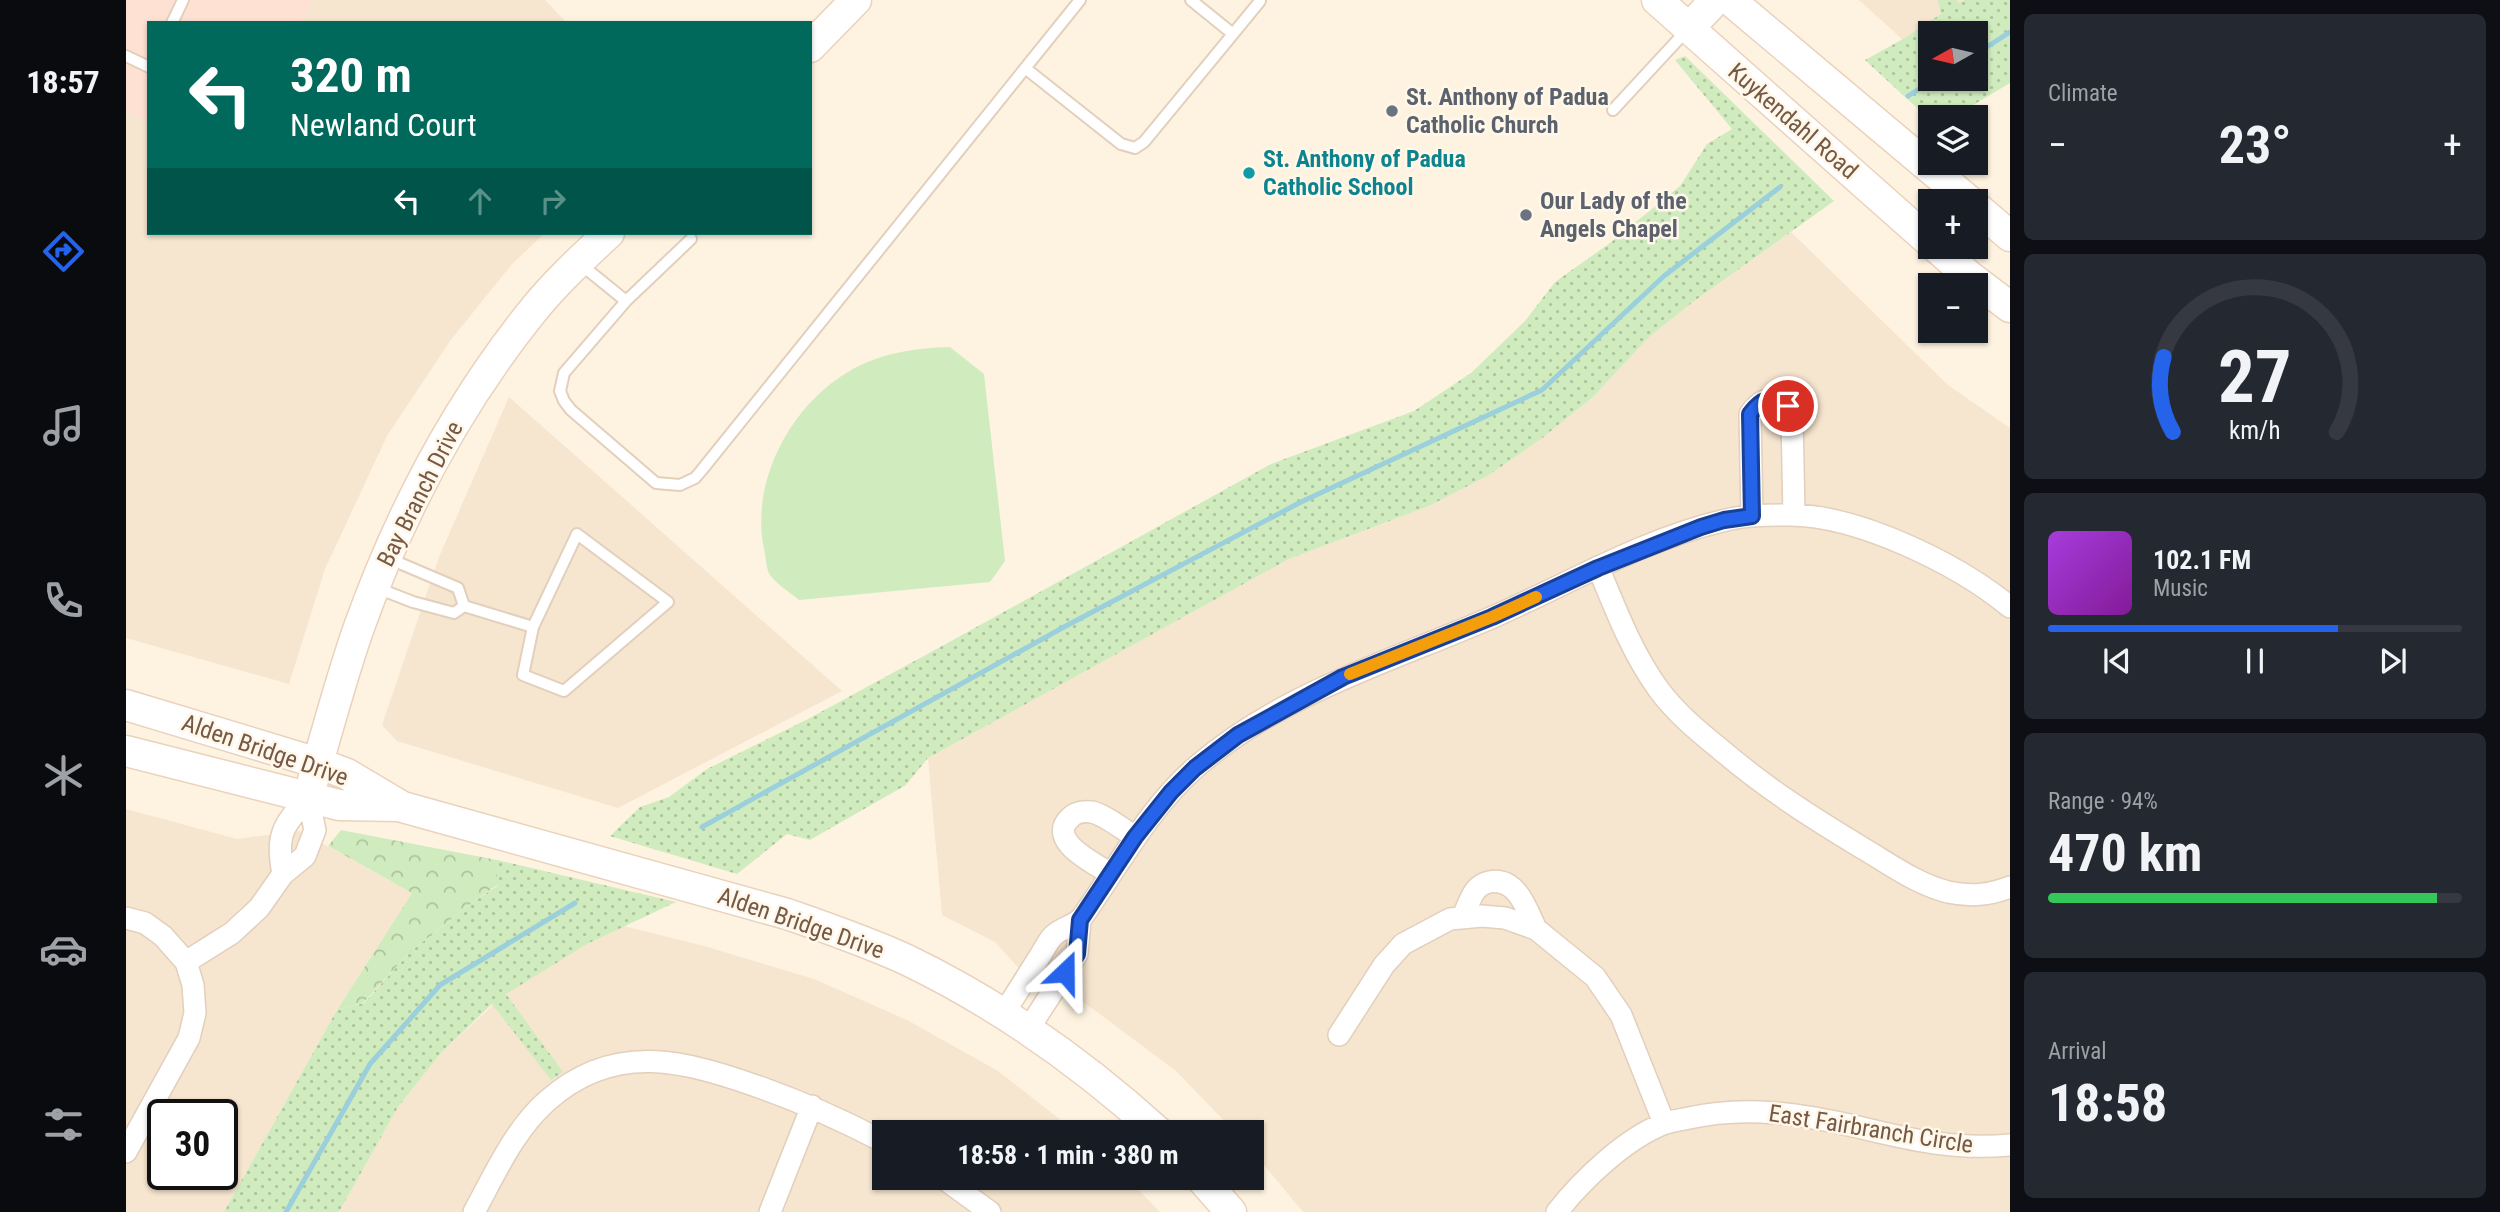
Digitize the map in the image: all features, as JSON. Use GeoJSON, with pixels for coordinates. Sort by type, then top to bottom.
{"type":"FeatureCollection","features":[{"type":"Feature","properties":{"kind":"street"},"geometry":{"type":"LineString","coordinates":[[812,45],[856,0]]}},
{"type":"Feature","properties":{"kind":"street","name":"Kuykendahl Road"},"geometry":{"type":"LineString","coordinates":[[1657,0],[1918,231]]}},
{"type":"Feature","properties":{"kind":"street"},"geometry":{"type":"LineString","coordinates":[[1688,29],[1710,6],[1709,0]]}},
{"type":"Feature","properties":{"kind":"street","name":"Kuykendahl Road"},"geometry":{"type":"LineString","coordinates":[[1730,0],[1955,189]]}},
{"type":"Feature","properties":{"kind":"street"},"geometry":{"type":"LineString","coordinates":[[1988,217],[2010,236]]}},
{"type":"Feature","properties":{"kind":"street","name":"Bay Branch Drive"},"geometry":{"type":"LineString","coordinates":[[308,798],[346,668],[374,587],[410,503],[441,445],[484,376],[532,312],[607,235]]}},
{"type":"Feature","properties":{"kind":"street"},"geometry":{"type":"LineString","coordinates":[[1950,259],[2010,307]]}},
{"type":"Feature","properties":{"kind":"street"},"geometry":{"type":"LineString","coordinates":[[1752,516],[1750,414],[1757,404],[1766,400],[1779,400],[1788,406],[1792,416],[1794,515]]}},
{"type":"Feature","properties":{"kind":"street"},"geometry":{"type":"LineString","coordinates":[[1016,1020],[1053,936],[1080,920],[1135,837],[1171,792],[1195,768],[1238,735],[1343,677],[1492,617],[1598,568],[1724,520],[1794,515],[1841,523],[1938,558],[2010,607]]}},
{"type":"Feature","properties":{"kind":"street"},"geometry":{"type":"LineString","coordinates":[[1598,568],[1630,642],[1659,690],[1682,718],[1763,785],[1799,810],[1919,882],[1948,892],[1973,896],[1993,894],[2010,887]]}},
{"type":"Feature","properties":{"kind":"street","name":"Alden Bridge Drive"},"geometry":{"type":"LineString","coordinates":[[126,705],[318,763],[347,774],[399,806]]}},
{"type":"Feature","properties":{"kind":"street","name":"Alden Bridge Drive"},"geometry":{"type":"LineString","coordinates":[[126,751],[339,805],[399,806],[787,914],[846,934],[905,959],[1016,1020],[1117,1095],[1145,1120]]}},
{"type":"Feature","properties":{"kind":"street"},"geometry":{"type":"LineString","coordinates":[[186,962],[232,933],[259,908],[283,874],[279,850],[286,822],[308,798]]}},
{"type":"Feature","properties":{"kind":"street"},"geometry":{"type":"LineString","coordinates":[[1111,874],[1070,847],[1064,833],[1066,822],[1075,814],[1092,813],[1135,837]]}},
{"type":"Feature","properties":{"kind":"street"},"geometry":{"type":"LineString","coordinates":[[1464,916],[1480,886],[1502,881],[1522,899],[1536,929]]}},
{"type":"Feature","properties":{"kind":"street"},"geometry":{"type":"LineString","coordinates":[[1339,1035],[1384,965],[1403,944],[1450,919],[1464,916],[1505,918],[1536,929],[1595,977],[1620,1015],[1664,1124]]}},
{"type":"Feature","properties":{"kind":"street"},"geometry":{"type":"LineString","coordinates":[[126,918],[145,923],[163,936],[186,962],[193,985],[195,1013],[189,1038],[126,1152]]}},
{"type":"Feature","properties":{"kind":"street"},"geometry":{"type":"LineString","coordinates":[[1016,1020],[1077,954],[1080,920]]}},
{"type":"Feature","properties":{"kind":"street"},"geometry":{"type":"LineString","coordinates":[[474,1212],[515,1140],[529,1119],[546,1101],[567,1085],[592,1072],[642,1061],[671,1062],[719,1073],[812,1106],[872,1136]]}},
{"type":"Feature","properties":{"kind":"street"},"geometry":{"type":"LineString","coordinates":[[769,1212],[812,1106]]}},
{"type":"Feature","properties":{"kind":"street","name":"East Fairbranch Circle"},"geometry":{"type":"LineString","coordinates":[[1557,1212],[1595,1170],[1639,1137],[1664,1124],[1705,1114],[1761,1111],[1792,1114],[1942,1146],[1976,1148],[2010,1145]]}},
{"type":"Feature","properties":{"kind":"street"},"geometry":{"type":"LineString","coordinates":[[960,1190],[990,1212]]}},
{"type":"Feature","properties":{"kind":"street"},"geometry":{"type":"LineString","coordinates":[[1212,1190],[1231,1212]]}},
{"type":"Feature","properties":{"kind":"lane"},"geometry":{"type":"LineString","coordinates":[[173,21],[183,0]]}},
{"type":"Feature","properties":{"kind":"lane"},"geometry":{"type":"LineString","coordinates":[[691,239],[626,301],[564,373],[560,385],[562,396],[571,410],[650,480],[671,486],[687,483],[701,471],[1080,0]]}},
{"type":"Feature","properties":{"kind":"lane"},"geometry":{"type":"LineString","coordinates":[[1191,0],[1233,34]]}},
{"type":"Feature","properties":{"kind":"lane"},"geometry":{"type":"LineString","coordinates":[[1025,68],[1121,144],[1135,148],[1144,142],[1260,0]]}},
{"type":"Feature","properties":{"kind":"lane"},"geometry":{"type":"LineString","coordinates":[[1613,110],[1688,29]]}},
{"type":"Feature","properties":{"kind":"lane"},"geometry":{"type":"LineString","coordinates":[[126,57],[147,66]]}},
{"type":"Feature","properties":{"kind":"lane"},"geometry":{"type":"LineString","coordinates":[[578,262],[626,301]]}},
{"type":"Feature","properties":{"kind":"lane"},"geometry":{"type":"LineString","coordinates":[[577,534],[668,602],[564,691],[523,675],[533,626],[577,534]]}},
{"type":"Feature","properties":{"kind":"lane"},"geometry":{"type":"LineString","coordinates":[[387,557],[458,588],[464,606]]}},
{"type":"Feature","properties":{"kind":"lane"},"geometry":{"type":"LineString","coordinates":[[374,587],[413,602],[454,613],[464,606]]}},
{"type":"Feature","properties":{"kind":"lane"},"geometry":{"type":"LineString","coordinates":[[464,606],[533,626]]}},
{"type":"Feature","properties":{"kind":"shaded area"},"geometry":{"type":"Polygon","coordinates":[[[126,0],[312,0],[302,21],[147,21],[147,121],[126,112],[126,0]]]}},
{"type":"Feature","properties":{"kind":"shaded area"},"geometry":{"type":"Polygon","coordinates":[[[312,0],[545,0],[565,21],[302,21],[312,0]]]}},
{"type":"Feature","properties":{"kind":"shaded area"},"geometry":{"type":"Polygon","coordinates":[[[1859,0],[1965,0],[1932,21],[1918,21],[1918,30],[1903,40],[1859,0]]]}},
{"type":"Feature","properties":{"kind":"shaded area"},"geometry":{"type":"Polygon","coordinates":[[[126,112],[147,121],[147,235],[543,235],[512,264],[450,341],[387,436],[325,569],[289,684],[126,638],[126,112]]]}},
{"type":"Feature","properties":{"kind":"shaded area"},"geometry":{"type":"Polygon","coordinates":[[[1791,232],[1948,385],[2010,428],[2010,1212],[1303,1212],[1264,1165],[1264,1120],[1223,1120],[1176,1071],[1085,1003],[1038,989],[995,942],[942,915],[928,758],[1289,559],[1429,506],[1489,475],[1541,439],[1593,397],[1648,338],[1693,302],[1791,232]]]}},
{"type":"Feature","properties":{"kind":"shaded area"},"geometry":{"type":"Polygon","coordinates":[[[509,397],[842,691],[618,808],[397,741],[382,725],[439,557],[509,397]]]}},
{"type":"Feature","properties":{"kind":"shaded area"},"geometry":{"type":"Polygon","coordinates":[[[126,809],[237,839],[300,831],[412,893],[337,1010],[238,1187],[238,1099],[147,1099],[147,1190],[236,1190],[224,1212],[126,1212],[126,809]]]}},
{"type":"Feature","properties":{"kind":"shaded area"},"geometry":{"type":"Polygon","coordinates":[[[624,926],[704,946],[814,979],[907,1020],[998,1071],[1061,1120],[872,1120],[872,1190],[1139,1190],[1160,1212],[339,1212],[398,1107],[440,1054],[505,994],[589,943],[624,926]]]}},
{"type":"Feature","properties":{"kind":"green space"},"geometry":{"type":"Polygon","coordinates":[[[1938,0],[1957,0],[1959,3],[1965,0],[2010,0],[2010,83],[1973,105],[1918,105],[1918,109],[1865,60],[1918,29],[1918,91],[1988,91],[1988,21],[1930,21],[1941,14],[1938,0]]]}},
{"type":"Feature","properties":{"kind":"green space"},"geometry":{"type":"Polygon","coordinates":[[[1685,56],[1834,201],[1693,302],[1648,338],[1593,397],[1541,439],[1489,475],[1429,506],[1289,559],[928,758],[906,785],[810,840],[787,834],[737,874],[610,836],[640,807],[669,797],[707,769],[808,719],[1271,464],[1414,411],[1471,373],[1525,321],[1555,282],[1610,243],[1680,186],[1707,144],[1732,129],[1675,60],[1685,56]]]}},
{"type":"Feature","properties":{"kind":"green space"},"geometry":{"type":"Polygon","coordinates":[[[950,347],[984,374],[1005,561],[990,582],[799,600],[776,582],[769,572],[761,524],[769,473],[792,425],[827,387],[872,360],[898,353],[950,347]]]}},
{"type":"Feature","properties":{"kind":"green space"},"geometry":{"type":"Polygon","coordinates":[[[341,830],[497,860],[497,885],[411,951],[363,1003],[337,1010],[412,893],[328,846],[341,830]]]}},
{"type":"Feature","properties":{"kind":"green space"},"geometry":{"type":"Polygon","coordinates":[[[497,860],[676,902],[589,943],[506,994],[563,1072],[551,1080],[492,1004],[440,1054],[398,1107],[339,1212],[224,1212],[337,1010],[364,1003],[411,951],[497,886],[497,860]]]}},
{"type":"Feature","properties":{"kind":"waterway"},"geometry":{"type":"LineString","coordinates":[[1988,46],[2010,32]]}},
{"type":"Feature","properties":{"kind":"waterway"},"geometry":{"type":"LineString","coordinates":[[1908,96],[1918,90]]}},
{"type":"Feature","properties":{"kind":"waterway"},"geometry":{"type":"LineString","coordinates":[[702,827],[1064,627],[1301,502],[1542,390],[1664,276],[1780,187]]}},
{"type":"Feature","properties":{"kind":"waterway"},"geometry":{"type":"LineString","coordinates":[[286,1212],[370,1064],[440,985],[575,903]]}},
{"type":"Feature","properties":{"kind":"slow traffic"},"geometry":{"type":"LineString","coordinates":[[1350,674],[1536,597]]}},
{"type":"Feature","properties":{"kind":"place","name":"St. Anthony of Padua Catholic Church"},"geometry":{"type":"Point","coordinates":[1392,111]}},
{"type":"Feature","properties":{"kind":"place","name":"St. Anthony of Padua Catholic School"},"geometry":{"type":"Point","coordinates":[1249,173]}},
{"type":"Feature","properties":{"kind":"place","name":"Our Lady of the Angels Chapel"},"geometry":{"type":"Point","coordinates":[1526,215]}},
{"type":"Feature","properties":{"kind":"route"},"geometry":{"type":"LineString","coordinates":[[1065,972],[1077,954],[1080,920],[1135,837],[1171,792],[1219,749],[1238,735],[1343,677],[1492,617],[1654,544],[1724,520],[1752,516],[1750,414],[1757,404],[1766,400],[1779,400],[1788,406]]}}]}
